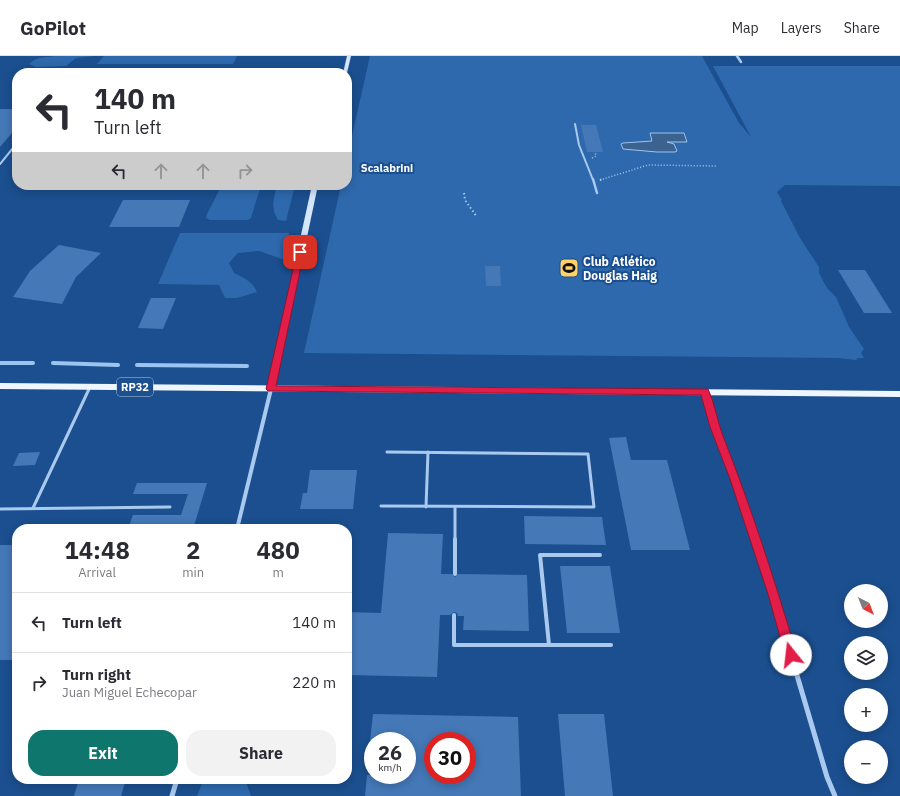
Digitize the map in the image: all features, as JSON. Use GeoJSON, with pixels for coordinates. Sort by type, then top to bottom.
{"type":"FeatureCollection","features":[{"type":"Feature","properties":{"kind":"main road","name":"RP32"},"geometry":{"type":"LineString","coordinates":[[0,386],[900,394]]}},
{"type":"Feature","properties":{"kind":"street"},"geometry":{"type":"LineString","coordinates":[[346,68],[350,56]]}},
{"type":"Feature","properties":{"kind":"street"},"geometry":{"type":"LineString","coordinates":[[737,56],[741,62]]}},
{"type":"Feature","properties":{"kind":"street"},"geometry":{"type":"LineString","coordinates":[[238,524],[271,389],[314,190]]}},
{"type":"Feature","properties":{"kind":"street"},"geometry":{"type":"LineString","coordinates":[[704,392],[715,427],[735,479],[773,594],[827,777],[835,796]]}},
{"type":"Feature","properties":{"kind":"street"},"geometry":{"type":"LineString","coordinates":[[172,796],[175,784]]}},
{"type":"Feature","properties":{"kind":"lane"},"geometry":{"type":"LineString","coordinates":[[575,124],[579,145],[594,182],[596,193]]}},
{"type":"Feature","properties":{"kind":"lane"},"geometry":{"type":"LineString","coordinates":[[0,164],[12,149]]}},
{"type":"Feature","properties":{"kind":"lane"},"geometry":{"type":"LineString","coordinates":[[33,508],[90,387]]}},
{"type":"Feature","properties":{"kind":"lane"},"geometry":{"type":"LineString","coordinates":[[381,506],[594,507],[588,454],[387,452]]}},
{"type":"Feature","properties":{"kind":"lane"},"geometry":{"type":"LineString","coordinates":[[426,507],[428,452]]}},
{"type":"Feature","properties":{"kind":"lane"},"geometry":{"type":"LineString","coordinates":[[0,509],[170,507]]}},
{"type":"Feature","properties":{"kind":"lane"},"geometry":{"type":"LineString","coordinates":[[455,507],[455,574]]}},
{"type":"Feature","properties":{"kind":"lane"},"geometry":{"type":"LineString","coordinates":[[549,645],[540,555],[600,555]]}},
{"type":"Feature","properties":{"kind":"lane"},"geometry":{"type":"LineString","coordinates":[[454,616],[454,645],[611,645]]}},
{"type":"Feature","properties":{"kind":"path"},"geometry":{"type":"LineString","coordinates":[[594,182],[648,165],[717,166]]}},
{"type":"Feature","properties":{"kind":"path"},"geometry":{"type":"LineString","coordinates":[[464,193],[465,200],[477,217]]}},
{"type":"Feature","properties":{"kind":"shaded area"},"geometry":{"type":"Polygon","coordinates":[[[55,56],[94,56],[76,58],[66,66],[36,67],[29,64],[38,58],[55,56]]]}},
{"type":"Feature","properties":{"kind":"shaded area"},"geometry":{"type":"Polygon","coordinates":[[[104,56],[237,56],[233,64],[97,64],[104,56]]]}},
{"type":"Feature","properties":{"kind":"shaded area","name":"Club Atlético Douglas Haig"},"geometry":{"type":"Polygon","coordinates":[[[370,56],[702,56],[739,123],[751,137],[713,66],[900,66],[900,186],[785,185],[777,192],[800,238],[819,267],[819,273],[827,288],[836,297],[849,327],[864,349],[861,353],[864,358],[858,358],[856,360],[838,358],[304,353],[340,190],[352,190],[352,136],[370,56]]]}},
{"type":"Feature","properties":{"kind":"shaded area"},"geometry":{"type":"Polygon","coordinates":[[[650,133],[684,133],[687,142],[667,142],[674,144],[677,151],[675,152],[623,149],[621,144],[623,143],[652,141],[650,133]]]}},
{"type":"Feature","properties":{"kind":"shaded area"},"geometry":{"type":"Polygon","coordinates":[[[219,190],[259,190],[251,218],[248,220],[210,220],[206,218],[219,190]]]}},
{"type":"Feature","properties":{"kind":"shaded area"},"geometry":{"type":"Polygon","coordinates":[[[276,190],[294,190],[286,221],[278,220],[276,216],[273,207],[276,190]]]}},
{"type":"Feature","properties":{"kind":"shaded area"},"geometry":{"type":"Polygon","coordinates":[[[180,233],[289,233],[285,260],[259,251],[238,253],[229,263],[234,273],[250,282],[257,292],[237,298],[225,298],[219,285],[158,284],[180,233]]]}},
{"type":"Feature","properties":{"kind":"shaded area"},"geometry":{"type":"Polygon","coordinates":[[[202,784],[247,784],[251,796],[197,796],[202,784]]]}},
{"type":"Feature","properties":{"kind":"building"},"geometry":{"type":"Polygon","coordinates":[[[0,109],[12,109],[12,133],[0,147],[0,109]]]}},
{"type":"Feature","properties":{"kind":"building"},"geometry":{"type":"Polygon","coordinates":[[[581,125],[596,125],[603,152],[587,152],[581,125]]]}},
{"type":"Feature","properties":{"kind":"building"},"geometry":{"type":"Polygon","coordinates":[[[123,200],[190,200],[179,227],[109,227],[123,200]]]}},
{"type":"Feature","properties":{"kind":"building"},"geometry":{"type":"Polygon","coordinates":[[[59,245],[101,253],[76,277],[62,304],[13,297],[30,271],[59,245]]]}},
{"type":"Feature","properties":{"kind":"building"},"geometry":{"type":"Polygon","coordinates":[[[485,266],[500,266],[501,286],[486,286],[485,266]]]}},
{"type":"Feature","properties":{"kind":"building"},"geometry":{"type":"Polygon","coordinates":[[[838,270],[865,270],[892,313],[864,313],[838,270]]]}},
{"type":"Feature","properties":{"kind":"building"},"geometry":{"type":"Polygon","coordinates":[[[151,298],[176,298],[163,329],[138,328],[151,298]]]}},
{"type":"Feature","properties":{"kind":"building"},"geometry":{"type":"Polygon","coordinates":[[[626,437],[631,460],[667,460],[690,550],[631,550],[609,438],[626,437]]]}},
{"type":"Feature","properties":{"kind":"building"},"geometry":{"type":"Polygon","coordinates":[[[40,452],[35,465],[13,466],[19,453],[40,452]]]}},
{"type":"Feature","properties":{"kind":"building"},"geometry":{"type":"Polygon","coordinates":[[[310,470],[357,470],[353,509],[300,509],[303,493],[307,493],[310,470]]]}},
{"type":"Feature","properties":{"kind":"building"},"geometry":{"type":"Polygon","coordinates":[[[137,483],[207,483],[195,524],[130,524],[133,515],[181,515],[188,494],[133,494],[137,483]]]}},
{"type":"Feature","properties":{"kind":"building"},"geometry":{"type":"Polygon","coordinates":[[[524,516],[602,517],[606,545],[525,544],[524,516]]]}},
{"type":"Feature","properties":{"kind":"building"},"geometry":{"type":"Polygon","coordinates":[[[388,533],[443,534],[441,574],[452,574],[455,577],[458,574],[527,575],[529,631],[463,630],[464,616],[458,616],[457,613],[454,612],[450,615],[440,615],[437,677],[352,675],[352,612],[381,613],[388,533]]]}},
{"type":"Feature","properties":{"kind":"building"},"geometry":{"type":"Polygon","coordinates":[[[0,545],[12,545],[12,660],[0,660],[0,545]]]}},
{"type":"Feature","properties":{"kind":"building"},"geometry":{"type":"Polygon","coordinates":[[[560,566],[610,566],[620,633],[567,633],[560,566]]]}},
{"type":"Feature","properties":{"kind":"building"},"geometry":{"type":"Polygon","coordinates":[[[373,714],[518,717],[521,796],[365,796],[366,784],[416,784],[416,732],[371,732],[373,714]]]}},
{"type":"Feature","properties":{"kind":"building"},"geometry":{"type":"Polygon","coordinates":[[[558,714],[604,714],[613,796],[565,796],[558,714]]]}},
{"type":"Feature","properties":{"kind":"building"},"geometry":{"type":"Polygon","coordinates":[[[78,784],[125,784],[121,796],[74,796],[78,784]]]}},
{"type":"Feature","properties":{"kind":"waterway"},"geometry":{"type":"LineString","coordinates":[[0,363],[33,363]]}},
{"type":"Feature","properties":{"kind":"waterway"},"geometry":{"type":"LineString","coordinates":[[53,363],[118,365]]}},
{"type":"Feature","properties":{"kind":"waterway"},"geometry":{"type":"LineString","coordinates":[[137,365],[247,366]]}},
{"type":"Feature","properties":{"kind":"place","name":"Club Atlético Douglas Haig"},"geometry":{"type":"Point","coordinates":[569,268]}},
{"type":"Feature","properties":{"kind":"district","name":"Scalabrini"},"geometry":{"type":"Point","coordinates":[387,168]}},
{"type":"Feature","properties":{"kind":"route"},"geometry":{"type":"LineString","coordinates":[[300,252],[271,389],[704,392],[715,427],[735,479],[773,594],[791,655]]}}]}
